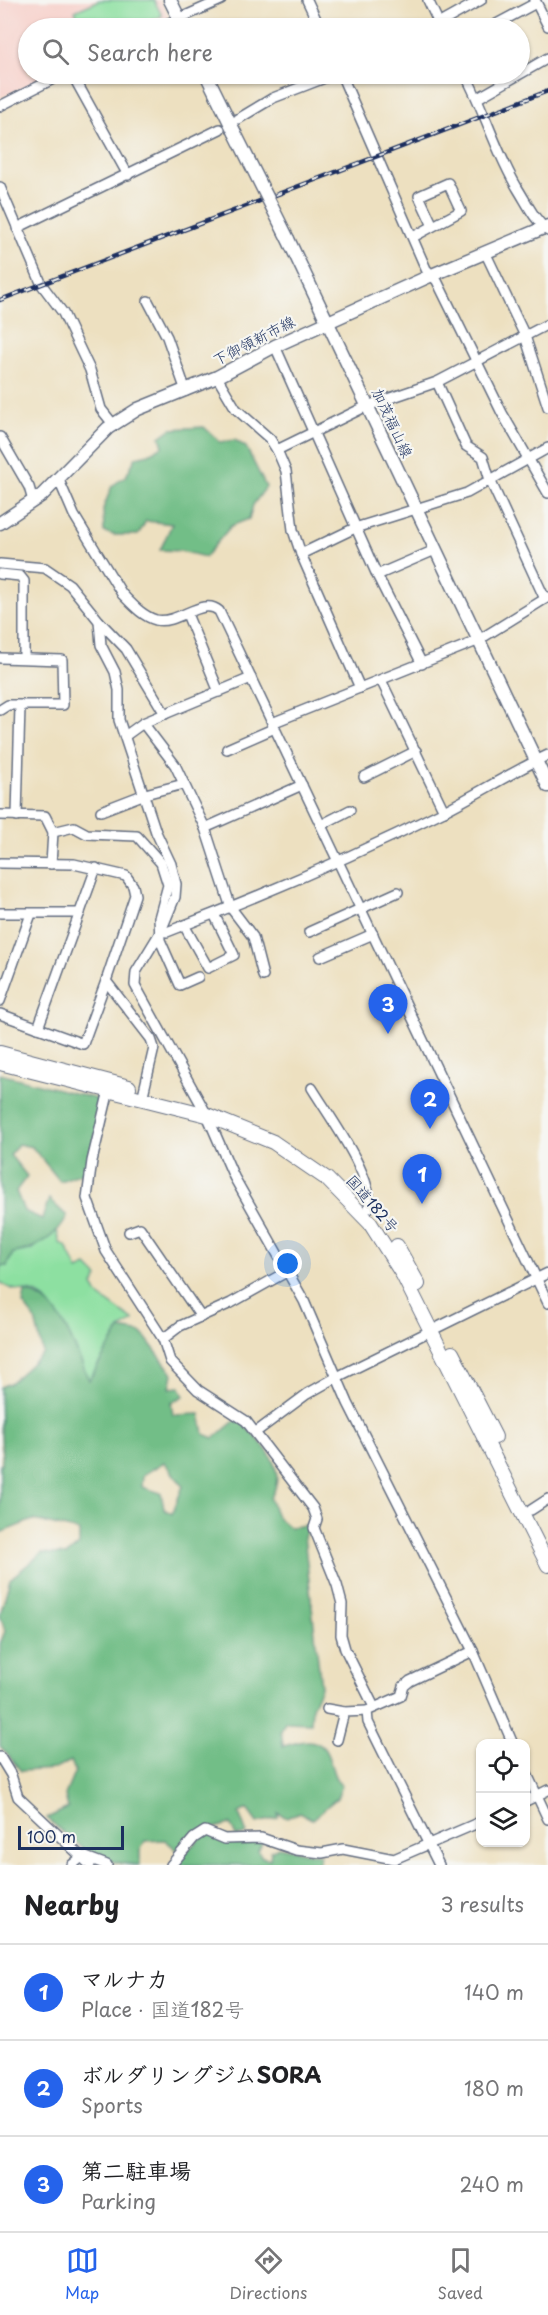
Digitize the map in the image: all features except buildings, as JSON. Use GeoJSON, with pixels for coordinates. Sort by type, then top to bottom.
{"type":"FeatureCollection","features":[{"type":"Feature","properties":{"kind":"highway","name":"国道182号"},"geometry":{"type":"LineString","coordinates":[[0,1053],[109,1086],[258,1126],[305,1151],[331,1171],[369,1208],[409,1265],[434,1327],[548,1565]]}},
{"type":"Feature","properties":{"kind":"highway","name":"国道182号"},"geometry":{"type":"LineString","coordinates":[[0,1063],[109,1086]]}},
{"type":"Feature","properties":{"kind":"highway","name":"国道182号"},"geometry":{"type":"LineString","coordinates":[[203,1110],[273,1142],[327,1179],[349,1199],[388,1247],[434,1327],[548,1544]]}},
{"type":"Feature","properties":{"kind":"main road"},"geometry":{"type":"LineString","coordinates":[[170,0],[179,18]]}},
{"type":"Feature","properties":{"kind":"main road","name":"加茂福山線"},"geometry":{"type":"LineString","coordinates":[[211,84],[328,321],[477,641],[548,786]]}},
{"type":"Feature","properties":{"kind":"main road","name":"下御領新市線"},"geometry":{"type":"LineString","coordinates":[[0,523],[33,501],[82,451],[113,424],[138,409],[217,377],[328,321],[547,228]]}},
{"type":"Feature","properties":{"kind":"street"},"geometry":{"type":"LineString","coordinates":[[190,18],[221,0]]}},
{"type":"Feature","properties":{"kind":"street"},"geometry":{"type":"LineString","coordinates":[[307,0],[315,18]]}},
{"type":"Feature","properties":{"kind":"street"},"geometry":{"type":"LineString","coordinates":[[428,0],[434,18]]}},
{"type":"Feature","properties":{"kind":"street"},"geometry":{"type":"LineString","coordinates":[[452,18],[481,0]]}},
{"type":"Feature","properties":{"kind":"street"},"geometry":{"type":"LineString","coordinates":[[507,18],[536,2],[548,26]]}},
{"type":"Feature","properties":{"kind":"street"},"geometry":{"type":"LineString","coordinates":[[530,68],[548,58]]}},
{"type":"Feature","properties":{"kind":"street"},"geometry":{"type":"LineString","coordinates":[[0,106],[43,84]]}},
{"type":"Feature","properties":{"kind":"street"},"geometry":{"type":"LineString","coordinates":[[78,84],[128,175]]}},
{"type":"Feature","properties":{"kind":"street"},"geometry":{"type":"LineString","coordinates":[[238,119],[273,98],[309,84]]}},
{"type":"Feature","properties":{"kind":"street"},"geometry":{"type":"LineString","coordinates":[[345,84],[426,269],[432,275],[478,360],[502,413],[548,493]]}},
{"type":"Feature","properties":{"kind":"street"},"geometry":{"type":"LineString","coordinates":[[470,84],[509,177],[534,218],[547,228]]}},
{"type":"Feature","properties":{"kind":"street"},"geometry":{"type":"LineString","coordinates":[[478,98],[502,84]]}},
{"type":"Feature","properties":{"kind":"street"},"geometry":{"type":"LineString","coordinates":[[17,228],[220,129]]}},
{"type":"Feature","properties":{"kind":"street"},"geometry":{"type":"LineString","coordinates":[[413,237],[461,211],[448,183],[419,196],[433,226]]}},
{"type":"Feature","properties":{"kind":"street"},"geometry":{"type":"LineString","coordinates":[[0,187],[42,285],[63,313],[90,370],[100,409],[113,424]]}},
{"type":"Feature","properties":{"kind":"street"},"geometry":{"type":"LineString","coordinates":[[486,254],[525,336],[548,407]]}},
{"type":"Feature","properties":{"kind":"street"},"geometry":{"type":"LineString","coordinates":[[148,301],[167,337],[186,391]]}},
{"type":"Feature","properties":{"kind":"street"},"geometry":{"type":"LineString","coordinates":[[277,450],[367,406],[437,382],[548,324]]}},
{"type":"Feature","properties":{"kind":"street"},"geometry":{"type":"LineString","coordinates":[[275,346],[376,575],[422,664]]}},
{"type":"Feature","properties":{"kind":"street"},"geometry":{"type":"LineString","coordinates":[[217,377],[236,409],[270,439],[277,450],[286,471],[292,530],[360,688]]}},
{"type":"Feature","properties":{"kind":"street"},"geometry":{"type":"LineString","coordinates":[[227,749],[360,688],[477,641],[546,598],[490,480],[483,457],[466,446],[437,382]]}},
{"type":"Feature","properties":{"kind":"street"},"geometry":{"type":"LineString","coordinates":[[0,437],[29,487],[33,501]]}},
{"type":"Feature","properties":{"kind":"street"},"geometry":{"type":"LineString","coordinates":[[301,554],[355,528],[467,493],[548,448]]}},
{"type":"Feature","properties":{"kind":"street"},"geometry":{"type":"LineString","coordinates":[[58,478],[74,515],[122,594],[147,616],[164,621],[207,605],[219,611],[548,1303]]}},
{"type":"Feature","properties":{"kind":"street"},"geometry":{"type":"LineString","coordinates":[[376,575],[435,550]]}},
{"type":"Feature","properties":{"kind":"street"},"geometry":{"type":"LineString","coordinates":[[0,564],[45,568],[70,585],[99,621],[126,649],[165,714]]}},
{"type":"Feature","properties":{"kind":"street"},"geometry":{"type":"LineString","coordinates":[[0,574],[20,576],[24,580],[24,658]]}},
{"type":"Feature","properties":{"kind":"street"},"geometry":{"type":"LineString","coordinates":[[187,614],[219,692]]}},
{"type":"Feature","properties":{"kind":"street"},"geometry":{"type":"LineString","coordinates":[[99,621],[101,645],[115,672],[119,690],[120,720],[176,884],[175,897],[160,931],[136,972],[135,985],[181,1066],[234,1177],[304,1301],[336,1377],[473,1651],[511,1739]]}},
{"type":"Feature","properties":{"kind":"street"},"geometry":{"type":"LineString","coordinates":[[0,658],[62,660],[63,705],[8,705],[0,710]]}},
{"type":"Feature","properties":{"kind":"street"},"geometry":{"type":"LineString","coordinates":[[125,736],[143,723],[251,678]]}},
{"type":"Feature","properties":{"kind":"street"},"geometry":{"type":"LineString","coordinates":[[381,680],[444,811]]}},
{"type":"Feature","properties":{"kind":"street"},"geometry":{"type":"LineString","coordinates":[[17,816],[20,706]]}},
{"type":"Feature","properties":{"kind":"street"},"geometry":{"type":"LineString","coordinates":[[143,723],[175,765],[205,828],[231,908],[253,937],[263,976]]}},
{"type":"Feature","properties":{"kind":"street"},"geometry":{"type":"LineString","coordinates":[[364,777],[416,751]]}},
{"type":"Feature","properties":{"kind":"street"},"geometry":{"type":"LineString","coordinates":[[160,931],[167,932],[231,908],[338,861],[444,811],[548,755]]}},
{"type":"Feature","properties":{"kind":"street"},"geometry":{"type":"LineString","coordinates":[[101,811],[145,794],[184,784]]}},
{"type":"Feature","properties":{"kind":"street"},"geometry":{"type":"LineString","coordinates":[[205,828],[302,785]]}},
{"type":"Feature","properties":{"kind":"street"},"geometry":{"type":"LineString","coordinates":[[321,825],[350,810]]}},
{"type":"Feature","properties":{"kind":"street"},"geometry":{"type":"LineString","coordinates":[[0,815],[45,816],[53,832],[51,864]]}},
{"type":"Feature","properties":{"kind":"street"},"geometry":{"type":"LineString","coordinates":[[53,832],[74,827],[87,834],[137,836],[161,863],[168,885],[159,918],[160,940],[180,985],[198,977]]}},
{"type":"Feature","properties":{"kind":"street"},"geometry":{"type":"LineString","coordinates":[[0,863],[96,868],[126,876],[133,886],[135,895],[82,1044],[0,1014]]}},
{"type":"Feature","properties":{"kind":"street"},"geometry":{"type":"LineString","coordinates":[[38,1028],[96,868]]}},
{"type":"Feature","properties":{"kind":"street"},"geometry":{"type":"LineString","coordinates":[[309,932],[398,892]]}},
{"type":"Feature","properties":{"kind":"street"},"geometry":{"type":"LineString","coordinates":[[0,913],[80,913]]}},
{"type":"Feature","properties":{"kind":"street"},"geometry":{"type":"LineString","coordinates":[[0,1001],[2,988],[31,914]]}},
{"type":"Feature","properties":{"kind":"street"},"geometry":{"type":"LineString","coordinates":[[184,925],[208,968],[234,954],[214,914]]}},
{"type":"Feature","properties":{"kind":"street"},"geometry":{"type":"LineString","coordinates":[[320,957],[373,934]]}},
{"type":"Feature","properties":{"kind":"street"},"geometry":{"type":"LineString","coordinates":[[106,981],[151,1039],[154,1048],[143,1095]]}},
{"type":"Feature","properties":{"kind":"street"},"geometry":{"type":"LineString","coordinates":[[109,1086],[92,1161],[87,1198],[106,1251],[163,1339],[170,1361],[198,1390],[232,1410],[256,1432],[266,1450],[313,1508],[317,1519],[314,1528],[342,1604],[343,1642],[371,1709],[368,1722],[439,1865]]}},
{"type":"Feature","properties":{"kind":"street"},"geometry":{"type":"LineString","coordinates":[[312,1088],[353,1156],[371,1198],[369,1208]]}},
{"type":"Feature","properties":{"kind":"street"},"geometry":{"type":"LineString","coordinates":[[129,1232],[140,1228],[201,1317]]}},
{"type":"Feature","properties":{"kind":"street"},"geometry":{"type":"LineString","coordinates":[[163,1339],[180,1326],[288,1271]]}},
{"type":"Feature","properties":{"kind":"street"},"geometry":{"type":"LineString","coordinates":[[256,1432],[307,1394],[336,1377],[548,1273]]}},
{"type":"Feature","properties":{"kind":"street"},"geometry":{"type":"LineString","coordinates":[[531,1510],[548,1500]]}},
{"type":"Feature","properties":{"kind":"street"},"geometry":{"type":"LineString","coordinates":[[327,1709],[344,1712],[371,1709],[401,1696],[404,1686],[410,1681],[473,1651]]}},
{"type":"Feature","properties":{"kind":"street"},"geometry":{"type":"LineString","coordinates":[[337,1740],[344,1712]]}},
{"type":"Feature","properties":{"kind":"street"},"geometry":{"type":"LineString","coordinates":[[0,1757],[11,1775],[18,1797],[90,1865]]}},
{"type":"Feature","properties":{"kind":"street"},"geometry":{"type":"LineString","coordinates":[[530,1782],[548,1819]]}},
{"type":"Feature","properties":{"kind":"street"},"geometry":{"type":"LineString","coordinates":[[530,1799],[548,1790]]}},
{"type":"Feature","properties":{"kind":"street"},"geometry":{"type":"LineString","coordinates":[[171,1865],[194,1838],[205,1831],[224,1839],[261,1838],[296,1850],[322,1852],[343,1848],[394,1858],[476,1824]]}},
{"type":"Feature","properties":{"kind":"street"},"geometry":{"type":"LineString","coordinates":[[72,1865],[83,1856]]}},
{"type":"Feature","properties":{"kind":"street"},"geometry":{"type":"LineString","coordinates":[[83,1856],[107,1865]]}},
{"type":"Feature","properties":{"kind":"shaded area"},"geometry":{"type":"Polygon","coordinates":[[[0,0],[160,0],[168,18],[18,18],[18,84],[30,84],[0,98],[0,0]]]}},
{"type":"Feature","properties":{"kind":"green space"},"geometry":{"type":"Polygon","coordinates":[[[100,0],[154,0],[162,16],[158,18],[78,18],[75,11],[100,0]]]}},
{"type":"Feature","properties":{"kind":"green space"},"geometry":{"type":"Polygon","coordinates":[[[204,427],[220,442],[235,440],[246,447],[266,487],[253,505],[249,519],[231,526],[205,557],[181,551],[160,550],[172,524],[146,521],[138,535],[114,535],[104,532],[103,509],[112,486],[126,476],[136,457],[149,454],[163,446],[160,437],[171,429],[204,427]]]}},
{"type":"Feature","properties":{"kind":"green space"},"geometry":{"type":"Polygon","coordinates":[[[0,1074],[101,1100],[90,1170],[60,1181],[32,1147],[18,1144],[10,1155],[27,1176],[16,1191],[24,1211],[42,1219],[49,1199],[67,1216],[58,1230],[45,1241],[29,1249],[13,1253],[7,1266],[0,1266],[0,1074]]]}},
{"type":"Feature","properties":{"kind":"green space"},"geometry":{"type":"Polygon","coordinates":[[[57,1231],[60,1243],[66,1246],[78,1270],[87,1266],[98,1277],[93,1285],[98,1295],[134,1321],[120,1329],[89,1381],[62,1322],[47,1302],[39,1295],[10,1288],[0,1282],[0,1266],[7,1266],[13,1253],[31,1250],[57,1231]]]}},
{"type":"Feature","properties":{"kind":"green space"},"geometry":{"type":"Polygon","coordinates":[[[25,1292],[38,1296],[57,1314],[89,1380],[120,1329],[142,1333],[173,1374],[170,1388],[180,1387],[184,1396],[171,1403],[173,1415],[200,1414],[204,1434],[214,1438],[237,1419],[270,1455],[277,1476],[276,1487],[270,1498],[277,1517],[289,1527],[309,1525],[304,1536],[321,1687],[312,1707],[311,1723],[285,1722],[281,1731],[283,1746],[306,1741],[322,1746],[337,1781],[342,1786],[337,1798],[312,1819],[299,1812],[287,1818],[278,1813],[278,1818],[257,1823],[247,1809],[239,1813],[247,1834],[236,1836],[230,1824],[195,1833],[177,1850],[165,1840],[145,1841],[140,1851],[140,1865],[112,1861],[78,1844],[47,1818],[68,1808],[65,1795],[75,1771],[71,1761],[55,1769],[21,1771],[0,1746],[0,1644],[5,1631],[0,1615],[10,1579],[42,1553],[67,1555],[79,1545],[79,1531],[33,1520],[0,1533],[0,1465],[2,1464],[0,1387],[10,1383],[43,1353],[35,1319],[23,1304],[25,1292]],[[164,1462],[143,1475],[142,1487],[161,1493],[164,1509],[172,1514],[183,1486],[164,1462]]]}},
{"type":"Feature","properties":{"kind":"green space"},"geometry":{"type":"Polygon","coordinates":[[[205,1833],[262,1842],[258,1851],[262,1857],[270,1859],[271,1851],[278,1847],[321,1855],[318,1865],[173,1865],[205,1833]]]}},
{"type":"Feature","properties":{"kind":"railway"},"geometry":{"type":"LineString","coordinates":[[0,300],[548,91]]}},
{"type":"Feature","properties":{"kind":"place","name":"第二駐車場"},"geometry":{"type":"Point","coordinates":[388,1034]}},
{"type":"Feature","properties":{"kind":"place","name":"ボルダリングジムSORA"},"geometry":{"type":"Point","coordinates":[430,1129]}},
{"type":"Feature","properties":{"kind":"place","name":"マルナカ"},"geometry":{"type":"Point","coordinates":[422,1204]}}]}
